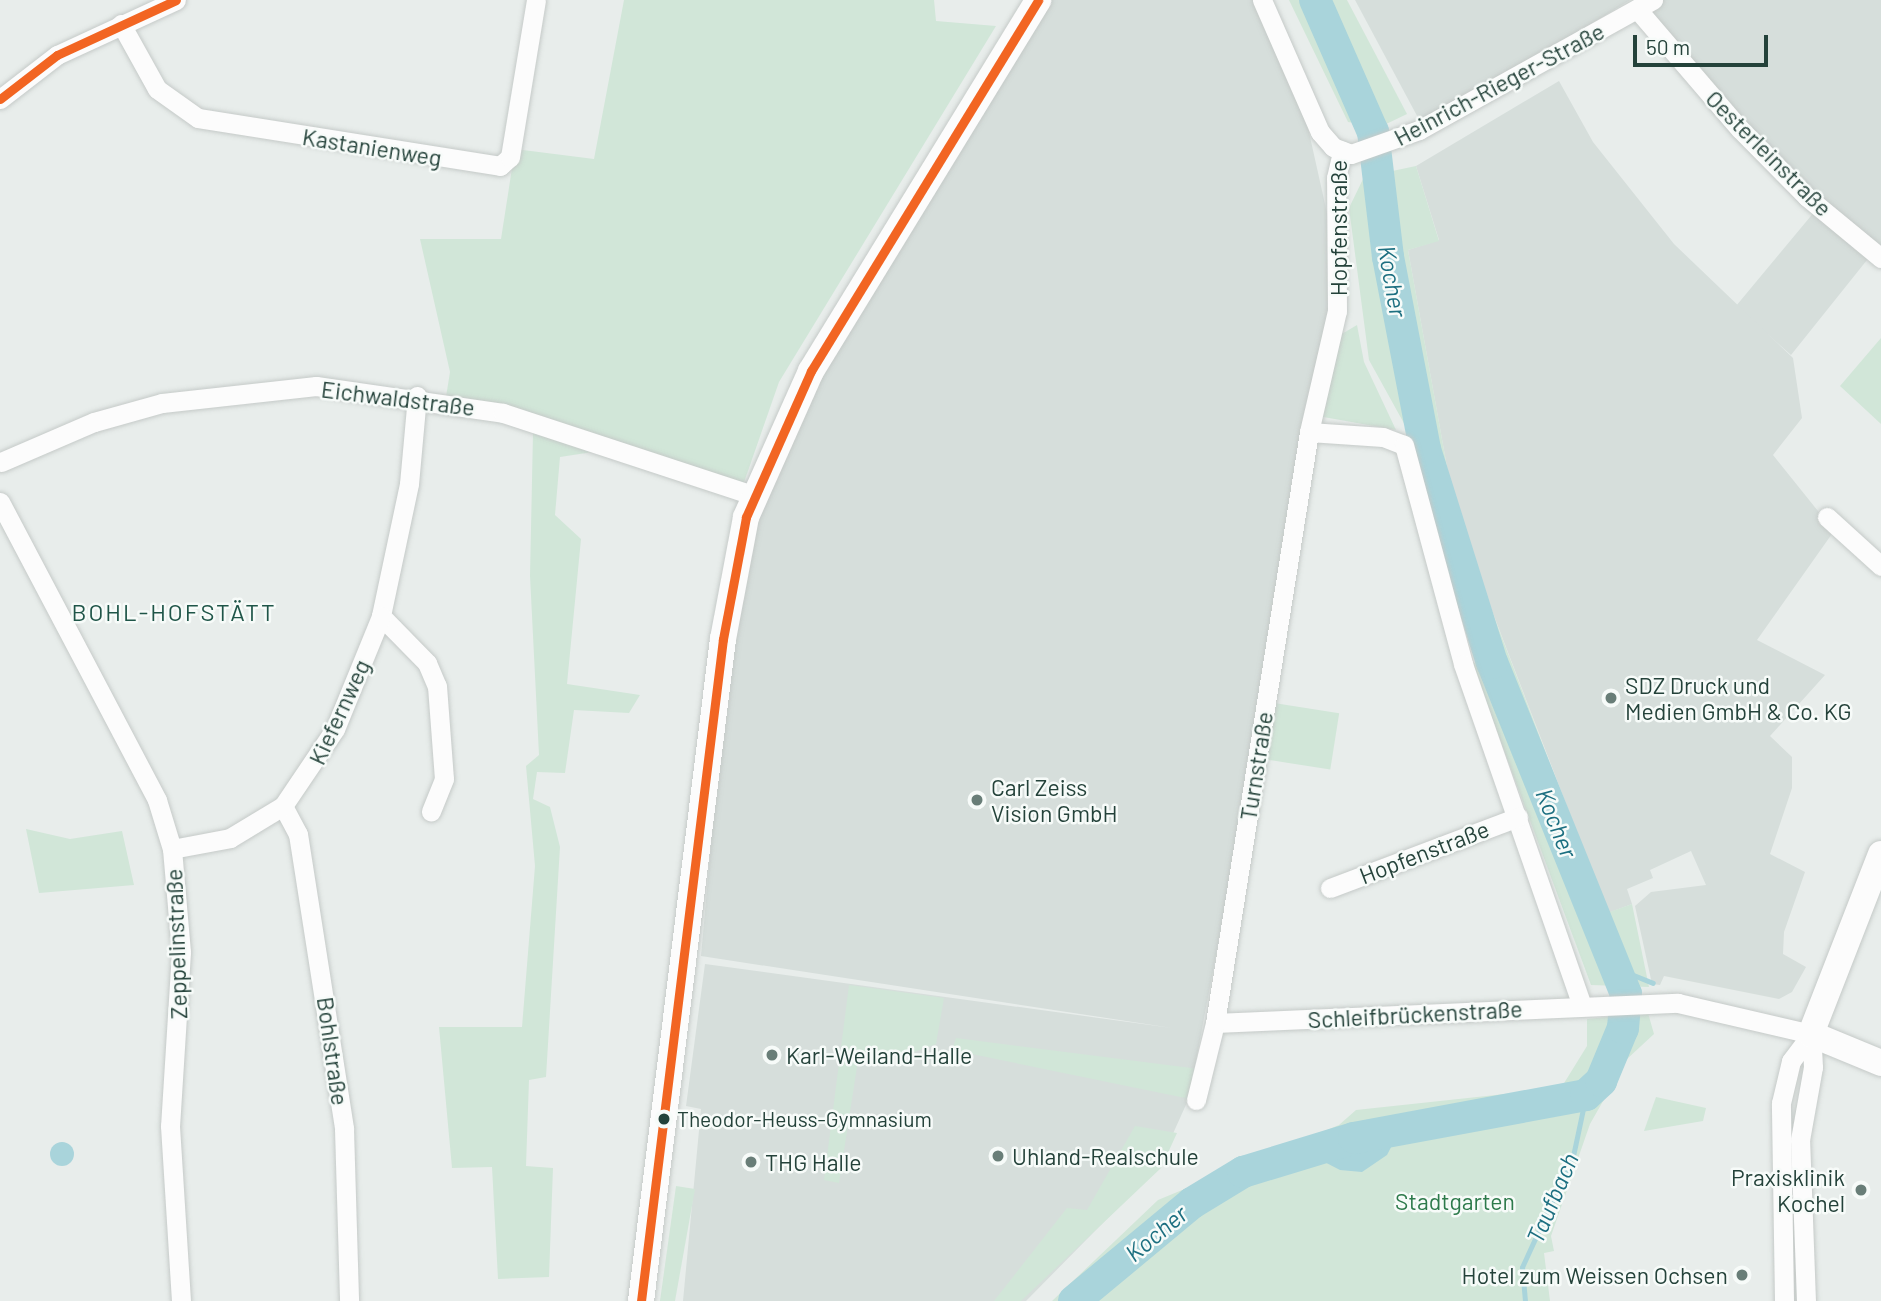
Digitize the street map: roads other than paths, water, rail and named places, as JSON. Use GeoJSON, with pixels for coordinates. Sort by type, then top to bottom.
{"type":"FeatureCollection","features":[{"type":"Feature","properties":{"kind":"main road"},"geometry":{"type":"LineString","coordinates":[[641,1301],[723,639],[752,495],[811,371],[1038,0]]}},
{"type":"Feature","properties":{"kind":"main road"},"geometry":{"type":"LineString","coordinates":[[1881,854],[1811,1034],[1881,1063]]}},
{"type":"Feature","properties":{"kind":"street"},"geometry":{"type":"LineString","coordinates":[[0,99],[57,55],[176,0]]}},
{"type":"Feature","properties":{"kind":"street","name":"Kastanienweg"},"geometry":{"type":"LineString","coordinates":[[121,24],[156,89],[198,118],[500,166],[510,157],[536,0]]}},
{"type":"Feature","properties":{"kind":"street","name":"Hopfenstraße"},"geometry":{"type":"LineString","coordinates":[[1262,0],[1292,56],[1320,132],[1342,152],[1336,178],[1337,311],[1309,432],[1383,437],[1404,445],[1463,664],[1582,1006]]}},
{"type":"Feature","properties":{"kind":"street","name":"Heinrich-Rieger-Straße"},"geometry":{"type":"LineString","coordinates":[[1342,152],[1362,154],[1419,130],[1645,4]]}},
{"type":"Feature","properties":{"kind":"street","name":"Oesterleinstraße"},"geometry":{"type":"LineString","coordinates":[[1645,4],[1740,129],[1807,197],[1881,258]]}},
{"type":"Feature","properties":{"kind":"street","name":"Eichwaldstraße"},"geometry":{"type":"LineString","coordinates":[[0,477],[0,461],[94,422],[199,396],[316,386],[417,396],[589,436],[752,495]]}},
{"type":"Feature","properties":{"kind":"street","name":"Kiefernweg"},"geometry":{"type":"LineString","coordinates":[[172,849],[230,838],[284,806],[315,768],[335,729],[381,616],[407,496],[417,396]]}},
{"type":"Feature","properties":{"kind":"street","name":"Turnstraße"},"geometry":{"type":"LineString","coordinates":[[1196,1100],[1215,1024],[1309,432]]}},
{"type":"Feature","properties":{"kind":"street","name":"Zeppelinstraße"},"geometry":{"type":"LineString","coordinates":[[0,502],[157,800],[172,849],[181,952],[170,1126],[181,1301]]}},
{"type":"Feature","properties":{"kind":"street"},"geometry":{"type":"LineString","coordinates":[[1826,517],[1881,566]]}},
{"type":"Feature","properties":{"kind":"street"},"geometry":{"type":"LineString","coordinates":[[381,616],[427,663],[437,687],[444,779],[431,811]]}},
{"type":"Feature","properties":{"kind":"street","name":"Bohlstraße"},"geometry":{"type":"LineString","coordinates":[[284,806],[298,834],[344,1129],[349,1301]]}},
{"type":"Feature","properties":{"kind":"street","name":"Hopfenstraße"},"geometry":{"type":"LineString","coordinates":[[1330,888],[1518,817]]}},
{"type":"Feature","properties":{"kind":"street","name":"Schleifbrückenstraße"},"geometry":{"type":"LineString","coordinates":[[1215,1024],[1639,1003],[1697,1004],[1811,1034]]}},
{"type":"Feature","properties":{"kind":"street"},"geometry":{"type":"LineString","coordinates":[[1784,1301],[1781,1103],[1791,1061],[1811,1034]]}},
{"type":"Feature","properties":{"kind":"street"},"geometry":{"type":"LineString","coordinates":[[1806,1301],[1800,1140],[1813,1067],[1811,1034]]}},
{"type":"Feature","properties":{"kind":"water"},"geometry":{"type":"Polygon","coordinates":[[[1401,1128],[1387,1155],[1362,1172],[1340,1170],[1307,1153],[1401,1128]]]}},
{"type":"Feature","properties":{"kind":"water"},"geometry":{"type":"Polygon","coordinates":[[[62,1142],[71,1145],[74,1154],[71,1163],[62,1166],[53,1163],[50,1154],[53,1145],[62,1142]]]}},
{"type":"Feature","properties":{"kind":"waterway","name":"Kocher"},"geometry":{"type":"LineString","coordinates":[[1074,1301],[1192,1203],[1243,1172],[1354,1138],[1586,1095],[1601,1081],[1623,1028],[1626,994],[1492,663],[1425,449],[1388,257],[1373,132],[1315,0]]}},
{"type":"Feature","properties":{"kind":"waterway"},"geometry":{"type":"LineString","coordinates":[[1611,966],[1653,983]]}},
{"type":"Feature","properties":{"kind":"waterway","name":"Taufbach"},"geometry":{"type":"LineString","coordinates":[[1525,1301],[1522,1267],[1573,1156],[1586,1095]]}},
{"type":"Feature","properties":{"kind":"place","name":"SDZ Druck und Medien GmbH & Co. KG"},"geometry":{"type":"Point","coordinates":[1611,698]}},
{"type":"Feature","properties":{"kind":"place","name":"Carl Zeiss Vision GmbH"},"geometry":{"type":"Point","coordinates":[977,800]}},
{"type":"Feature","properties":{"kind":"place","name":"Karl-Weiland-Halle"},"geometry":{"type":"Point","coordinates":[772,1055]}},
{"type":"Feature","properties":{"kind":"place","name":"Theodor-Heuss-Gymnasium"},"geometry":{"type":"Point","coordinates":[664,1119]}},
{"type":"Feature","properties":{"kind":"place","name":"Uhland-Realschule"},"geometry":{"type":"Point","coordinates":[998,1156]}},
{"type":"Feature","properties":{"kind":"place","name":"THG Halle"},"geometry":{"type":"Point","coordinates":[751,1162]}},
{"type":"Feature","properties":{"kind":"place","name":"Praxisklinik Kochel"},"geometry":{"type":"Point","coordinates":[1861,1190]}},
{"type":"Feature","properties":{"kind":"place","name":"Hotel zum Weissen Ochsen"},"geometry":{"type":"Point","coordinates":[1742,1275]}},
{"type":"Feature","properties":{"kind":"district","name":"BOHL-HOFSTÄTT"},"geometry":{"type":"Point","coordinates":[174,612]}},
{"type":"Feature","properties":{"kind":"park label","name":"Stadtgarten"},"geometry":{"type":"Point","coordinates":[1455,1201]}}]}
